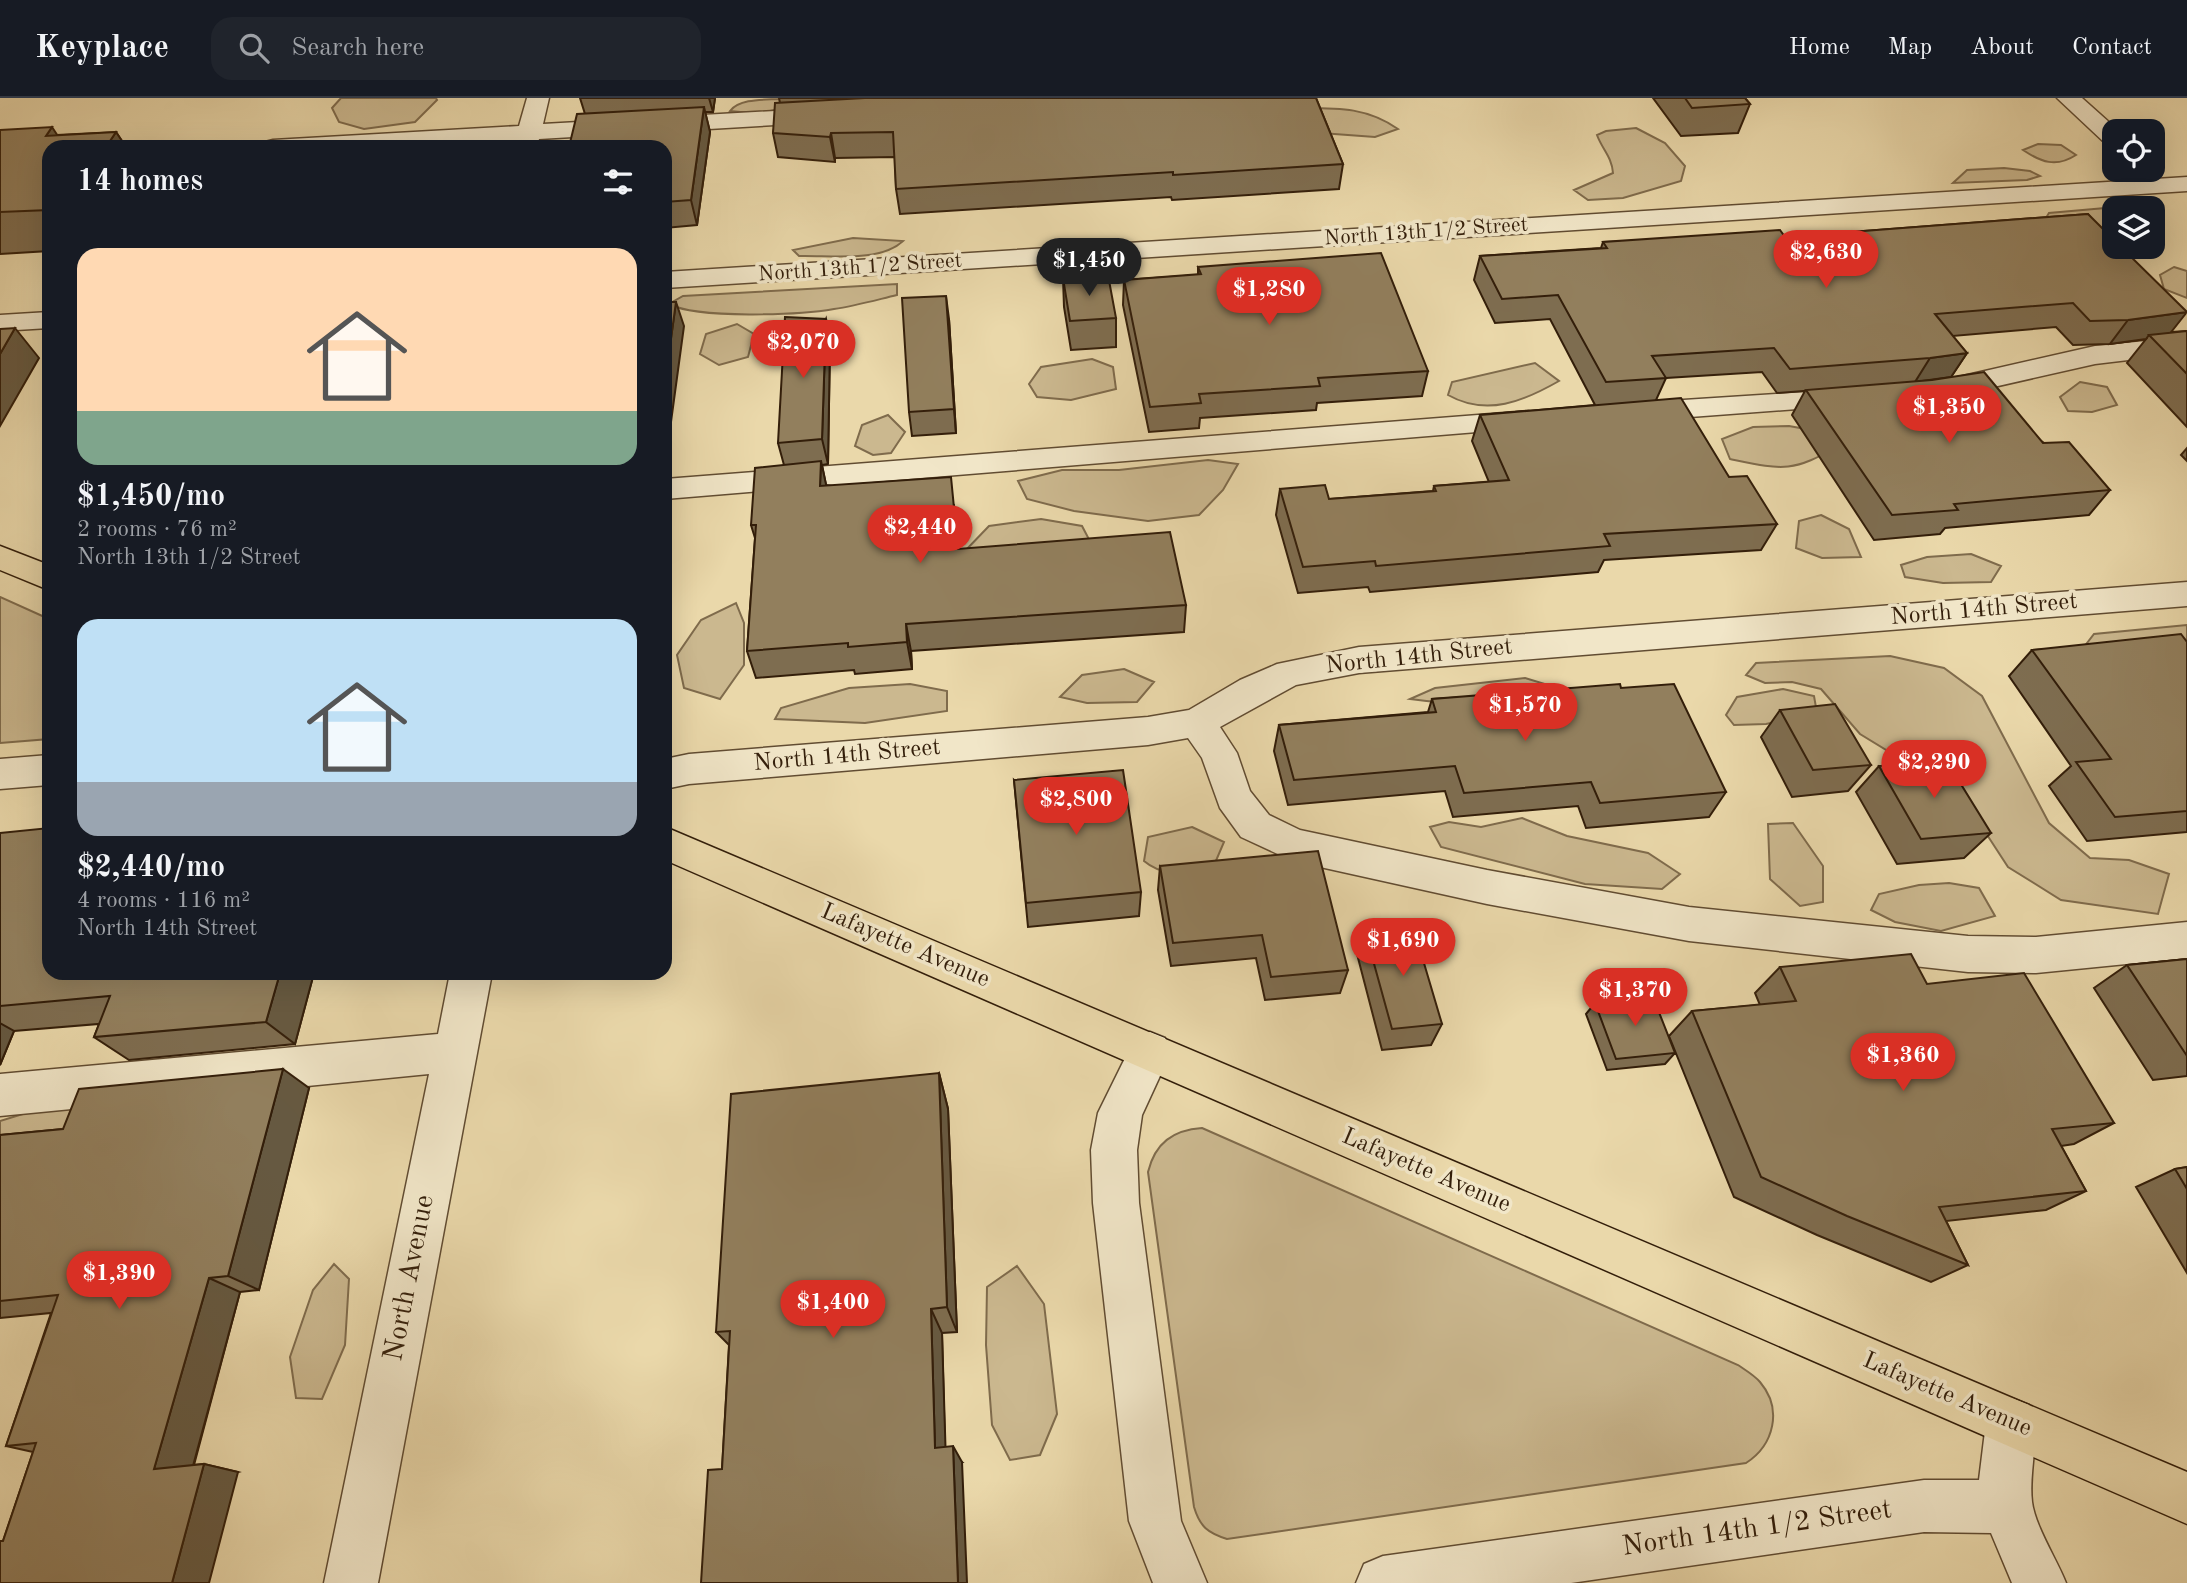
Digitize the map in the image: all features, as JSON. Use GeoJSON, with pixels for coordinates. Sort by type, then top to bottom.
{"type":"FeatureCollection","features":[{"type":"Feature","properties":{"kind":"main road"},"geometry":{"type":"LineString","coordinates":[[0,557],[42,575]]}},
{"type":"Feature","properties":{"kind":"main road","name":"Lafayette Avenue"},"geometry":{"type":"LineString","coordinates":[[672,846],[2187,1498]]}},
{"type":"Feature","properties":{"kind":"street"},"geometry":{"type":"LineString","coordinates":[[538,98],[527,140],[849,114]]}},
{"type":"Feature","properties":{"kind":"street"},"geometry":{"type":"LineString","coordinates":[[2068,98],[2102,128]]}},
{"type":"Feature","properties":{"kind":"street"},"geometry":{"type":"LineString","coordinates":[[2168,180],[2187,204]]}},
{"type":"Feature","properties":{"kind":"street","name":"North 13th 1/2 Street"},"geometry":{"type":"LineString","coordinates":[[672,280],[2168,180]]}},
{"type":"Feature","properties":{"kind":"street"},"geometry":{"type":"LineString","coordinates":[[0,323],[42,320]]}},
{"type":"Feature","properties":{"kind":"street"},"geometry":{"type":"LineString","coordinates":[[1608,414],[1895,395],[1994,380],[2095,355],[2187,345]]}},
{"type":"Feature","properties":{"kind":"street"},"geometry":{"type":"LineString","coordinates":[[672,488],[1553,418]]}},
{"type":"Feature","properties":{"kind":"street","name":"North 14th Street"},"geometry":{"type":"LineString","coordinates":[[672,773],[1148,732],[1197,723],[1276,679],[1326,664],[2187,594]]}},
{"type":"Feature","properties":{"kind":"street"},"geometry":{"type":"LineString","coordinates":[[1197,723],[1219,753],[1233,797],[1255,826],[1293,845],[1487,887],[1689,924],[1941,951],[2036,955],[2187,940]]}},
{"type":"Feature","properties":{"kind":"street"},"geometry":{"type":"LineString","coordinates":[[0,774],[42,771]]}},
{"type":"Feature","properties":{"kind":"street","name":"North Avenue"},"geometry":{"type":"LineString","coordinates":[[351,1583],[469,980]]}},
{"type":"Feature","properties":{"kind":"street"},"geometry":{"type":"LineString","coordinates":[[0,1095],[454,1052]]}},
{"type":"Feature","properties":{"kind":"street"},"geometry":{"type":"LineString","coordinates":[[1150,1052],[1120,1113],[1114,1150],[1116,1203],[1155,1521],[1180,1583]]}},
{"type":"Feature","properties":{"kind":"street"},"geometry":{"type":"LineString","coordinates":[[2011,1423],[2004,1471],[2006,1507],[2039,1583]]}},
{"type":"Feature","properties":{"kind":"street","name":"North 14th 1/2 Street"},"geometry":{"type":"LineString","coordinates":[[1383,1583],[1887,1510],[1924,1506],[2006,1507]]}},
{"type":"Feature","properties":{"kind":"shaded area"},"geometry":{"type":"Polygon","coordinates":[[[341,98],[437,100],[415,122],[364,129],[339,122],[332,108],[341,98]]]}},
{"type":"Feature","properties":{"kind":"shaded area"},"geometry":{"type":"Polygon","coordinates":[[[780,99],[793,105],[762,112],[730,111],[746,102],[780,99]]]}},
{"type":"Feature","properties":{"kind":"shaded area"},"geometry":{"type":"Polygon","coordinates":[[[1306,108],[1365,113],[1398,129],[1375,137],[1321,133],[1306,108]]]}},
{"type":"Feature","properties":{"kind":"shaded area"},"geometry":{"type":"Polygon","coordinates":[[[1636,128],[1665,143],[1685,166],[1681,181],[1623,198],[1588,200],[1574,190],[1613,173],[1611,162],[1597,135],[1606,131],[1636,128]]]}},
{"type":"Feature","properties":{"kind":"shaded area"},"geometry":{"type":"Polygon","coordinates":[[[2038,144],[2061,145],[2076,155],[2062,161],[2049,162],[2023,150],[2038,144]]]}},
{"type":"Feature","properties":{"kind":"shaded area"},"geometry":{"type":"Polygon","coordinates":[[[2004,168],[2030,171],[2040,176],[2027,180],[1953,183],[1967,170],[2004,168]]]}},
{"type":"Feature","properties":{"kind":"shaded area"},"geometry":{"type":"Polygon","coordinates":[[[2102,208],[2102,230],[2043,223],[2049,213],[2102,208]]]}},
{"type":"Feature","properties":{"kind":"shaded area"},"geometry":{"type":"Polygon","coordinates":[[[853,238],[903,241],[893,248],[868,255],[799,256],[793,250],[853,238]]]}},
{"type":"Feature","properties":{"kind":"shaded area"},"geometry":{"type":"Polygon","coordinates":[[[2174,267],[2187,271],[2187,298],[2164,289],[2160,275],[2174,267]]]}},
{"type":"Feature","properties":{"kind":"shaded area"},"geometry":{"type":"Polygon","coordinates":[[[897,284],[897,295],[818,311],[774,314],[702,312],[672,305],[672,302],[683,296],[897,284]]]}},
{"type":"Feature","properties":{"kind":"shaded area"},"geometry":{"type":"Polygon","coordinates":[[[737,324],[754,334],[748,357],[719,365],[700,354],[706,334],[737,324]]]}},
{"type":"Feature","properties":{"kind":"shaded area"},"geometry":{"type":"Polygon","coordinates":[[[1092,359],[1113,367],[1116,389],[1071,400],[1037,397],[1029,384],[1041,367],[1092,359]]]}},
{"type":"Feature","properties":{"kind":"shaded area"},"geometry":{"type":"Polygon","coordinates":[[[1535,363],[1559,381],[1519,400],[1491,406],[1463,402],[1448,395],[1452,382],[1535,363]]]}},
{"type":"Feature","properties":{"kind":"shaded area"},"geometry":{"type":"Polygon","coordinates":[[[2080,382],[2107,387],[2117,405],[2092,412],[2068,411],[2060,397],[2080,382]]]}},
{"type":"Feature","properties":{"kind":"shaded area"},"geometry":{"type":"Polygon","coordinates":[[[888,415],[905,432],[891,453],[873,455],[855,446],[862,425],[888,415]]]}},
{"type":"Feature","properties":{"kind":"shaded area"},"geometry":{"type":"Polygon","coordinates":[[[1789,426],[1822,432],[1840,445],[1810,461],[1775,467],[1730,459],[1722,439],[1753,427],[1789,426]]]}},
{"type":"Feature","properties":{"kind":"shaded area"},"geometry":{"type":"Polygon","coordinates":[[[1208,460],[1238,464],[1223,490],[1199,515],[1148,521],[1074,511],[1027,499],[1018,481],[1062,470],[1119,470],[1208,460]]]}},
{"type":"Feature","properties":{"kind":"shaded area"},"geometry":{"type":"Polygon","coordinates":[[[1821,515],[1849,529],[1861,557],[1822,558],[1796,548],[1799,521],[1821,515]]]}},
{"type":"Feature","properties":{"kind":"shaded area"},"geometry":{"type":"Polygon","coordinates":[[[1041,519],[1082,526],[1093,547],[964,552],[989,526],[1041,519]]]}},
{"type":"Feature","properties":{"kind":"shaded area"},"geometry":{"type":"Polygon","coordinates":[[[1971,554],[2001,566],[1991,582],[1943,583],[1905,577],[1901,565],[1927,557],[1971,554]]]}},
{"type":"Feature","properties":{"kind":"shaded area"},"geometry":{"type":"Polygon","coordinates":[[[0,597],[42,616],[42,740],[0,743],[0,597]]]}},
{"type":"Feature","properties":{"kind":"shaded area"},"geometry":{"type":"Polygon","coordinates":[[[736,603],[744,623],[744,665],[720,699],[684,688],[677,655],[701,620],[736,603]]]}},
{"type":"Feature","properties":{"kind":"shaded area"},"geometry":{"type":"Polygon","coordinates":[[[2187,625],[2187,646],[2084,647],[2094,634],[2187,625]]]}},
{"type":"Feature","properties":{"kind":"shaded area"},"geometry":{"type":"Polygon","coordinates":[[[1890,656],[1944,668],[1982,696],[2049,823],[2090,858],[2129,860],[2169,874],[2158,914],[2061,900],[2008,867],[1980,824],[1950,789],[1860,734],[1821,689],[1792,682],[1765,683],[1746,675],[1756,663],[1890,656]]]}},
{"type":"Feature","properties":{"kind":"shaded area"},"geometry":{"type":"Polygon","coordinates":[[[1124,669],[1154,682],[1137,702],[1087,703],[1060,697],[1082,675],[1124,669]]]}},
{"type":"Feature","properties":{"kind":"shaded area"},"geometry":{"type":"Polygon","coordinates":[[[1525,678],[1545,684],[1514,698],[1480,704],[1410,699],[1435,688],[1525,678]]]}},
{"type":"Feature","properties":{"kind":"shaded area"},"geometry":{"type":"Polygon","coordinates":[[[910,684],[947,691],[947,711],[865,723],[775,719],[781,708],[849,688],[910,684]]]}},
{"type":"Feature","properties":{"kind":"shaded area"},"geometry":{"type":"Polygon","coordinates":[[[1783,689],[1814,696],[1817,713],[1766,724],[1734,725],[1726,715],[1737,697],[1783,689]]]}},
{"type":"Feature","properties":{"kind":"shaded area"},"geometry":{"type":"Polygon","coordinates":[[[1522,818],[1567,836],[1648,853],[1680,874],[1662,889],[1585,884],[1441,847],[1430,827],[1449,822],[1481,827],[1522,818]]]}},
{"type":"Feature","properties":{"kind":"shaded area"},"geometry":{"type":"Polygon","coordinates":[[[1793,823],[1823,866],[1823,902],[1800,906],[1770,879],[1768,824],[1793,823]]]}},
{"type":"Feature","properties":{"kind":"shaded area"},"geometry":{"type":"Polygon","coordinates":[[[1192,827],[1224,842],[1212,870],[1168,872],[1144,861],[1148,837],[1192,827]]]}},
{"type":"Feature","properties":{"kind":"shaded area"},"geometry":{"type":"Polygon","coordinates":[[[1949,883],[1979,888],[1995,916],[1941,931],[1895,922],[1871,910],[1879,894],[1919,885],[1949,883]]]}},
{"type":"Feature","properties":{"kind":"shaded area"},"geometry":{"type":"Polygon","coordinates":[[[77,1107],[84,1123],[0,1151],[0,1121],[39,1109],[77,1107]]]}},
{"type":"Feature","properties":{"kind":"shaded area"},"geometry":{"type":"Polygon","coordinates":[[[1202,1128],[1738,1365],[1758,1379],[1767,1392],[1773,1415],[1769,1437],[1756,1455],[1746,1463],[1227,1539],[1215,1534],[1202,1524],[1194,1507],[1148,1172],[1155,1153],[1167,1140],[1182,1132],[1202,1128]]]}},
{"type":"Feature","properties":{"kind":"shaded area"},"geometry":{"type":"Polygon","coordinates":[[[334,1264],[349,1279],[345,1345],[322,1399],[296,1398],[290,1357],[313,1290],[334,1264]]]}},
{"type":"Feature","properties":{"kind":"shaded area"},"geometry":{"type":"Polygon","coordinates":[[[1017,1266],[1044,1304],[1057,1414],[1040,1455],[1010,1460],[992,1425],[986,1345],[987,1287],[1017,1266]]]}},
{"type":"Feature","properties":{"kind":"building"},"geometry":{"type":"Polygon","coordinates":[[[865,98],[1316,98],[1343,164],[896,189],[893,132],[831,133],[830,137],[773,133],[775,103],[865,98]]]}},
{"type":"Feature","properties":{"kind":"building"},"geometry":{"type":"Polygon","coordinates":[[[1685,98],[1745,98],[1750,104],[1692,108],[1685,98]]]}},
{"type":"Feature","properties":{"kind":"building"},"geometry":{"type":"Polygon","coordinates":[[[704,107],[691,200],[672,201],[672,140],[571,140],[577,114],[704,107]]]}},
{"type":"Feature","properties":{"kind":"building"},"geometry":{"type":"Polygon","coordinates":[[[52,127],[46,136],[116,132],[111,140],[42,140],[42,210],[0,212],[0,130],[52,127]]]}},
{"type":"Feature","properties":{"kind":"building"},"geometry":{"type":"Polygon","coordinates":[[[2088,214],[2102,228],[2102,259],[2133,259],[2187,312],[2128,320],[2090,321],[2073,303],[1935,314],[1967,353],[1790,369],[1774,348],[1652,356],[1666,378],[1606,382],[1558,295],[1502,299],[1480,256],[1607,248],[1603,242],[1780,230],[1785,237],[2088,214]]]}},
{"type":"Feature","properties":{"kind":"building"},"geometry":{"type":"Polygon","coordinates":[[[1381,253],[1428,371],[1318,378],[1320,386],[1199,394],[1201,403],[1150,407],[1124,280],[1201,274],[1198,267],[1381,253]]]}},
{"type":"Feature","properties":{"kind":"building"},"geometry":{"type":"Polygon","coordinates":[[[1108,275],[1116,318],[1070,321],[1063,278],[1108,275]]]}},
{"type":"Feature","properties":{"kind":"building"},"geometry":{"type":"Polygon","coordinates":[[[946,296],[954,409],[909,412],[902,298],[946,296]]]}},
{"type":"Feature","properties":{"kind":"building"},"geometry":{"type":"Polygon","coordinates":[[[672,302],[676,302],[672,331],[672,302]]]}},
{"type":"Feature","properties":{"kind":"building"},"geometry":{"type":"Polygon","coordinates":[[[785,317],[826,319],[822,439],[778,443],[785,317]]]}},
{"type":"Feature","properties":{"kind":"building"},"geometry":{"type":"Polygon","coordinates":[[[15,328],[0,354],[0,329],[15,328]]]}},
{"type":"Feature","properties":{"kind":"building"},"geometry":{"type":"Polygon","coordinates":[[[2187,331],[2187,374],[2149,335],[2187,331]]]}},
{"type":"Feature","properties":{"kind":"building"},"geometry":{"type":"Polygon","coordinates":[[[1984,372],[2043,443],[2069,442],[2110,490],[1954,504],[1958,510],[1892,515],[1806,390],[1932,380],[1984,372]]]}},
{"type":"Feature","properties":{"kind":"building"},"geometry":{"type":"Polygon","coordinates":[[[1681,398],[1729,477],[1747,476],[1777,524],[1604,534],[1610,546],[1376,566],[1375,561],[1303,567],[1280,489],[1325,485],[1329,499],[1436,491],[1434,486],[1509,480],[1480,415],[1681,398]]]}},
{"type":"Feature","properties":{"kind":"building"},"geometry":{"type":"Polygon","coordinates":[[[821,461],[820,486],[951,477],[958,549],[1170,532],[1186,605],[906,624],[907,642],[848,647],[848,643],[747,651],[756,525],[751,525],[755,468],[821,461]]]}},
{"type":"Feature","properties":{"kind":"building"},"geometry":{"type":"Polygon","coordinates":[[[2181,634],[2187,642],[2187,811],[2115,817],[2076,762],[2111,759],[2032,650],[2181,634]]]}},
{"type":"Feature","properties":{"kind":"building"},"geometry":{"type":"Polygon","coordinates":[[[1620,684],[1621,688],[1674,684],[1726,792],[1600,803],[1591,782],[1464,793],[1455,766],[1294,780],[1279,725],[1436,712],[1432,699],[1620,684]]]}},
{"type":"Feature","properties":{"kind":"building"},"geometry":{"type":"Polygon","coordinates":[[[1835,704],[1871,765],[1813,770],[1780,710],[1835,704]]]}},
{"type":"Feature","properties":{"kind":"building"},"geometry":{"type":"Polygon","coordinates":[[[1946,760],[1991,833],[1921,839],[1879,766],[1946,760]]]}},
{"type":"Feature","properties":{"kind":"building"},"geometry":{"type":"Polygon","coordinates":[[[1123,770],[1141,892],[1026,903],[1014,780],[1123,770]]]}},
{"type":"Feature","properties":{"kind":"building"},"geometry":{"type":"Polygon","coordinates":[[[42,829],[42,980],[278,980],[266,1022],[94,1037],[110,996],[0,1006],[0,833],[42,829]]]}},
{"type":"Feature","properties":{"kind":"building"},"geometry":{"type":"Polygon","coordinates":[[[1318,851],[1348,970],[1271,977],[1262,935],[1173,943],[1160,866],[1318,851]]]}},
{"type":"Feature","properties":{"kind":"building"},"geometry":{"type":"Polygon","coordinates":[[[1413,926],[1442,1024],[1392,1029],[1365,931],[1413,926]]]}},
{"type":"Feature","properties":{"kind":"building"},"geometry":{"type":"Polygon","coordinates":[[[1911,954],[1927,984],[2024,973],[2114,1123],[2052,1129],[2086,1191],[1939,1207],[1968,1265],[1847,1216],[1761,1177],[1692,1011],[1796,1001],[1780,967],[1911,954]]]}},
{"type":"Feature","properties":{"kind":"building"},"geometry":{"type":"Polygon","coordinates":[[[2187,959],[2187,1056],[2127,965],[2187,959]]]}},
{"type":"Feature","properties":{"kind":"building"},"geometry":{"type":"Polygon","coordinates":[[[1653,997],[1675,1053],[1616,1059],[1595,1003],[1653,997]]]}},
{"type":"Feature","properties":{"kind":"building"},"geometry":{"type":"Polygon","coordinates":[[[283,1069],[228,1276],[209,1278],[154,1469],[204,1464],[172,1583],[0,1583],[0,1541],[3,1541],[36,1443],[6,1446],[58,1295],[0,1301],[0,1135],[63,1129],[79,1089],[283,1069]]]}},
{"type":"Feature","properties":{"kind":"building"},"geometry":{"type":"Polygon","coordinates":[[[939,1073],[947,1307],[931,1309],[935,1448],[953,1446],[958,1583],[701,1583],[708,1470],[722,1469],[730,1331],[716,1332],[731,1094],[939,1073]]]}},
{"type":"Feature","properties":{"kind":"building"},"geometry":{"type":"Polygon","coordinates":[[[2187,1167],[2187,1189],[2175,1169],[2187,1167]]]}}]}
